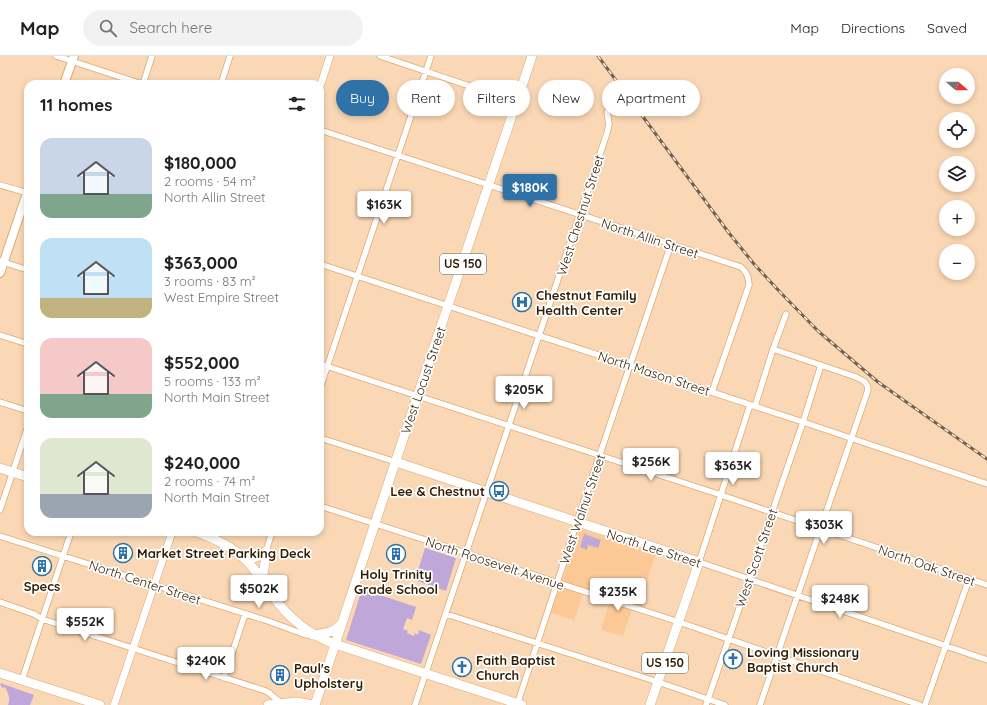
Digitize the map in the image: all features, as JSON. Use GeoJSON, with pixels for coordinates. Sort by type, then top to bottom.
{"type":"FeatureCollection","features":[{"type":"Feature","properties":{"kind":"main road","name":"West Locust Street"},"geometry":{"type":"LineString","coordinates":[[524,80],[532,56]]}},
{"type":"Feature","properties":{"kind":"main road"},"geometry":{"type":"LineString","coordinates":[[65,80],[73,59]]}},
{"type":"Feature","properties":{"kind":"main road","name":"West Locust Street"},"geometry":{"type":"LineString","coordinates":[[315,705],[512,116]]}},
{"type":"Feature","properties":{"kind":"main road"},"geometry":{"type":"LineString","coordinates":[[0,273],[2,261],[24,203]]}},
{"type":"Feature","properties":{"kind":"main road","name":"North Lee Street"},"geometry":{"type":"LineString","coordinates":[[396,462],[699,562]]}},
{"type":"Feature","properties":{"kind":"main road"},"geometry":{"type":"LineString","coordinates":[[0,468],[24,476]]}},
{"type":"Feature","properties":{"kind":"main road"},"geometry":{"type":"LineString","coordinates":[[207,536],[219,541],[242,556],[253,567],[283,610],[313,635],[335,644],[519,704]]}},
{"type":"Feature","properties":{"kind":"main road"},"geometry":{"type":"LineString","coordinates":[[242,556],[251,558],[257,557],[266,551]]}},
{"type":"Feature","properties":{"kind":"main road"},"geometry":{"type":"LineString","coordinates":[[262,580],[266,551]]}},
{"type":"Feature","properties":{"kind":"main road","name":"US 150"},"geometry":{"type":"LineString","coordinates":[[650,705],[699,562]]}},
{"type":"Feature","properties":{"kind":"main road"},"geometry":{"type":"LineString","coordinates":[[313,635],[332,632],[343,621]]}},
{"type":"Feature","properties":{"kind":"main road"},"geometry":{"type":"LineString","coordinates":[[0,672],[86,703],[100,705]]}},
{"type":"Feature","properties":{"kind":"main road"},"geometry":{"type":"LineString","coordinates":[[268,705],[296,702],[315,705]]}},
{"type":"Feature","properties":{"kind":"street"},"geometry":{"type":"LineString","coordinates":[[56,56],[73,59],[132,80]]}},
{"type":"Feature","properties":{"kind":"street"},"geometry":{"type":"LineString","coordinates":[[144,80],[152,56]]}},
{"type":"Feature","properties":{"kind":"street"},"geometry":{"type":"LineString","coordinates":[[222,80],[230,56]]}},
{"type":"Feature","properties":{"kind":"street"},"geometry":{"type":"LineString","coordinates":[[322,80],[330,56]]}},
{"type":"Feature","properties":{"kind":"street"},"geometry":{"type":"LineString","coordinates":[[380,56],[463,84]]}},
{"type":"Feature","properties":{"kind":"street"},"geometry":{"type":"LineString","coordinates":[[324,376],[431,56]]}},
{"type":"Feature","properties":{"kind":"street","name":"West Chestnut Street"},"geometry":{"type":"LineString","coordinates":[[416,705],[607,133],[609,124],[608,116]]}},
{"type":"Feature","properties":{"kind":"street","name":"North Allin Street"},"geometry":{"type":"LineString","coordinates":[[324,131],[738,266],[743,269],[748,276],[749,285],[712,392]]}},
{"type":"Feature","properties":{"kind":"street"},"geometry":{"type":"LineString","coordinates":[[0,185],[24,191]]}},
{"type":"Feature","properties":{"kind":"street","name":"West Walnut Street"},"geometry":{"type":"LineString","coordinates":[[519,704],[577,522],[671,244]]}},
{"type":"Feature","properties":{"kind":"street"},"geometry":{"type":"LineString","coordinates":[[2,261],[24,269]]}},
{"type":"Feature","properties":{"kind":"street","name":"North Mason Street"},"geometry":{"type":"LineString","coordinates":[[324,265],[540,335],[987,484]]}},
{"type":"Feature","properties":{"kind":"street"},"geometry":{"type":"LineString","coordinates":[[699,562],[752,405],[786,314]]}},
{"type":"Feature","properties":{"kind":"street"},"geometry":{"type":"LineString","coordinates":[[0,335],[24,343]]}},
{"type":"Feature","properties":{"kind":"street"},"geometry":{"type":"LineString","coordinates":[[760,705],[868,390],[867,384],[863,380],[773,349]]}},
{"type":"Feature","properties":{"kind":"street","name":"West Scott Street"},"geometry":{"type":"LineString","coordinates":[[707,702],[803,422],[821,365]]}},
{"type":"Feature","properties":{"kind":"street","name":"North Oak Street"},"geometry":{"type":"LineString","coordinates":[[324,366],[821,528],[987,585]]}},
{"type":"Feature","properties":{"kind":"street"},"geometry":{"type":"LineString","coordinates":[[0,402],[24,410]]}},
{"type":"Feature","properties":{"kind":"street"},"geometry":{"type":"LineString","coordinates":[[0,510],[24,438]]}},
{"type":"Feature","properties":{"kind":"street","name":"North Lee Street"},"geometry":{"type":"LineString","coordinates":[[324,439],[396,462]]}},
{"type":"Feature","properties":{"kind":"street","name":"North Roosevelt Avenue"},"geometry":{"type":"LineString","coordinates":[[324,507],[679,622],[920,705]]}},
{"type":"Feature","properties":{"kind":"street","name":"North Center Street"},"geometry":{"type":"LineString","coordinates":[[0,536],[245,614],[306,635],[313,635]]}},
{"type":"Feature","properties":{"kind":"street"},"geometry":{"type":"LineString","coordinates":[[22,680],[70,536]]}},
{"type":"Feature","properties":{"kind":"street"},"geometry":{"type":"LineString","coordinates":[[114,705],[171,536]]}},
{"type":"Feature","properties":{"kind":"street"},"geometry":{"type":"LineString","coordinates":[[266,551],[271,536]]}},
{"type":"Feature","properties":{"kind":"street","name":"North Lee Street"},"geometry":{"type":"LineString","coordinates":[[699,562],[987,660]]}},
{"type":"Feature","properties":{"kind":"street"},"geometry":{"type":"LineString","coordinates":[[925,705],[969,579]]}},
{"type":"Feature","properties":{"kind":"street"},"geometry":{"type":"LineString","coordinates":[[0,602],[34,614],[42,619],[266,691],[275,699],[286,704]]}},
{"type":"Feature","properties":{"kind":"street"},"geometry":{"type":"LineString","coordinates":[[224,678],[245,614]]}},
{"type":"Feature","properties":{"kind":"street"},"geometry":{"type":"LineString","coordinates":[[446,614],[658,682],[707,702],[725,705]]}},
{"type":"Feature","properties":{"kind":"shaded area"},"geometry":{"type":"Polygon","coordinates":[[[580,529],[656,553],[639,605],[634,604],[623,636],[601,630],[611,597],[585,588],[574,620],[551,613],[580,529]]]}},
{"type":"Feature","properties":{"kind":"shaded area"},"geometry":{"type":"Polygon","coordinates":[[[584,534],[601,540],[598,548],[588,545],[587,550],[580,547],[584,534]]]}},
{"type":"Feature","properties":{"kind":"shaded area"},"geometry":{"type":"Polygon","coordinates":[[[425,548],[456,558],[446,591],[415,580],[425,548]]]}},
{"type":"Feature","properties":{"kind":"shaded area"},"geometry":{"type":"Polygon","coordinates":[[[362,589],[416,607],[412,620],[407,618],[403,629],[408,631],[407,633],[414,636],[415,633],[418,635],[419,630],[431,635],[421,664],[346,640],[362,589]]]}},
{"type":"Feature","properties":{"kind":"shaded area"},"geometry":{"type":"Polygon","coordinates":[[[0,683],[34,695],[30,705],[8,705],[8,693],[5,687],[2,688],[0,683]]]}},
{"type":"Feature","properties":{"kind":"railway"},"geometry":{"type":"LineString","coordinates":[[598,56],[729,233],[754,264],[780,292],[818,331],[878,382],[987,459]]}},
{"type":"Feature","properties":{"kind":"place","name":"Chestnut Family Health Center"},"geometry":{"type":"Point","coordinates":[522,302]}},
{"type":"Feature","properties":{"kind":"place","name":"Lee & Chestnut"},"geometry":{"type":"Point","coordinates":[499,491]}},
{"type":"Feature","properties":{"kind":"place","name":"Market Street Parking Deck"},"geometry":{"type":"Point","coordinates":[123,553]}},
{"type":"Feature","properties":{"kind":"place","name":"Holy Trinity Grade School"},"geometry":{"type":"Point","coordinates":[396,554]}},
{"type":"Feature","properties":{"kind":"place","name":"Specs"},"geometry":{"type":"Point","coordinates":[42,566]}},
{"type":"Feature","properties":{"kind":"place","name":"Loving Missionary Baptist Church"},"geometry":{"type":"Point","coordinates":[733,659]}},
{"type":"Feature","properties":{"kind":"place","name":"Faith Baptist Church"},"geometry":{"type":"Point","coordinates":[462,667]}},
{"type":"Feature","properties":{"kind":"place","name":"Paul's Upholstery"},"geometry":{"type":"Point","coordinates":[280,675]}}]}
